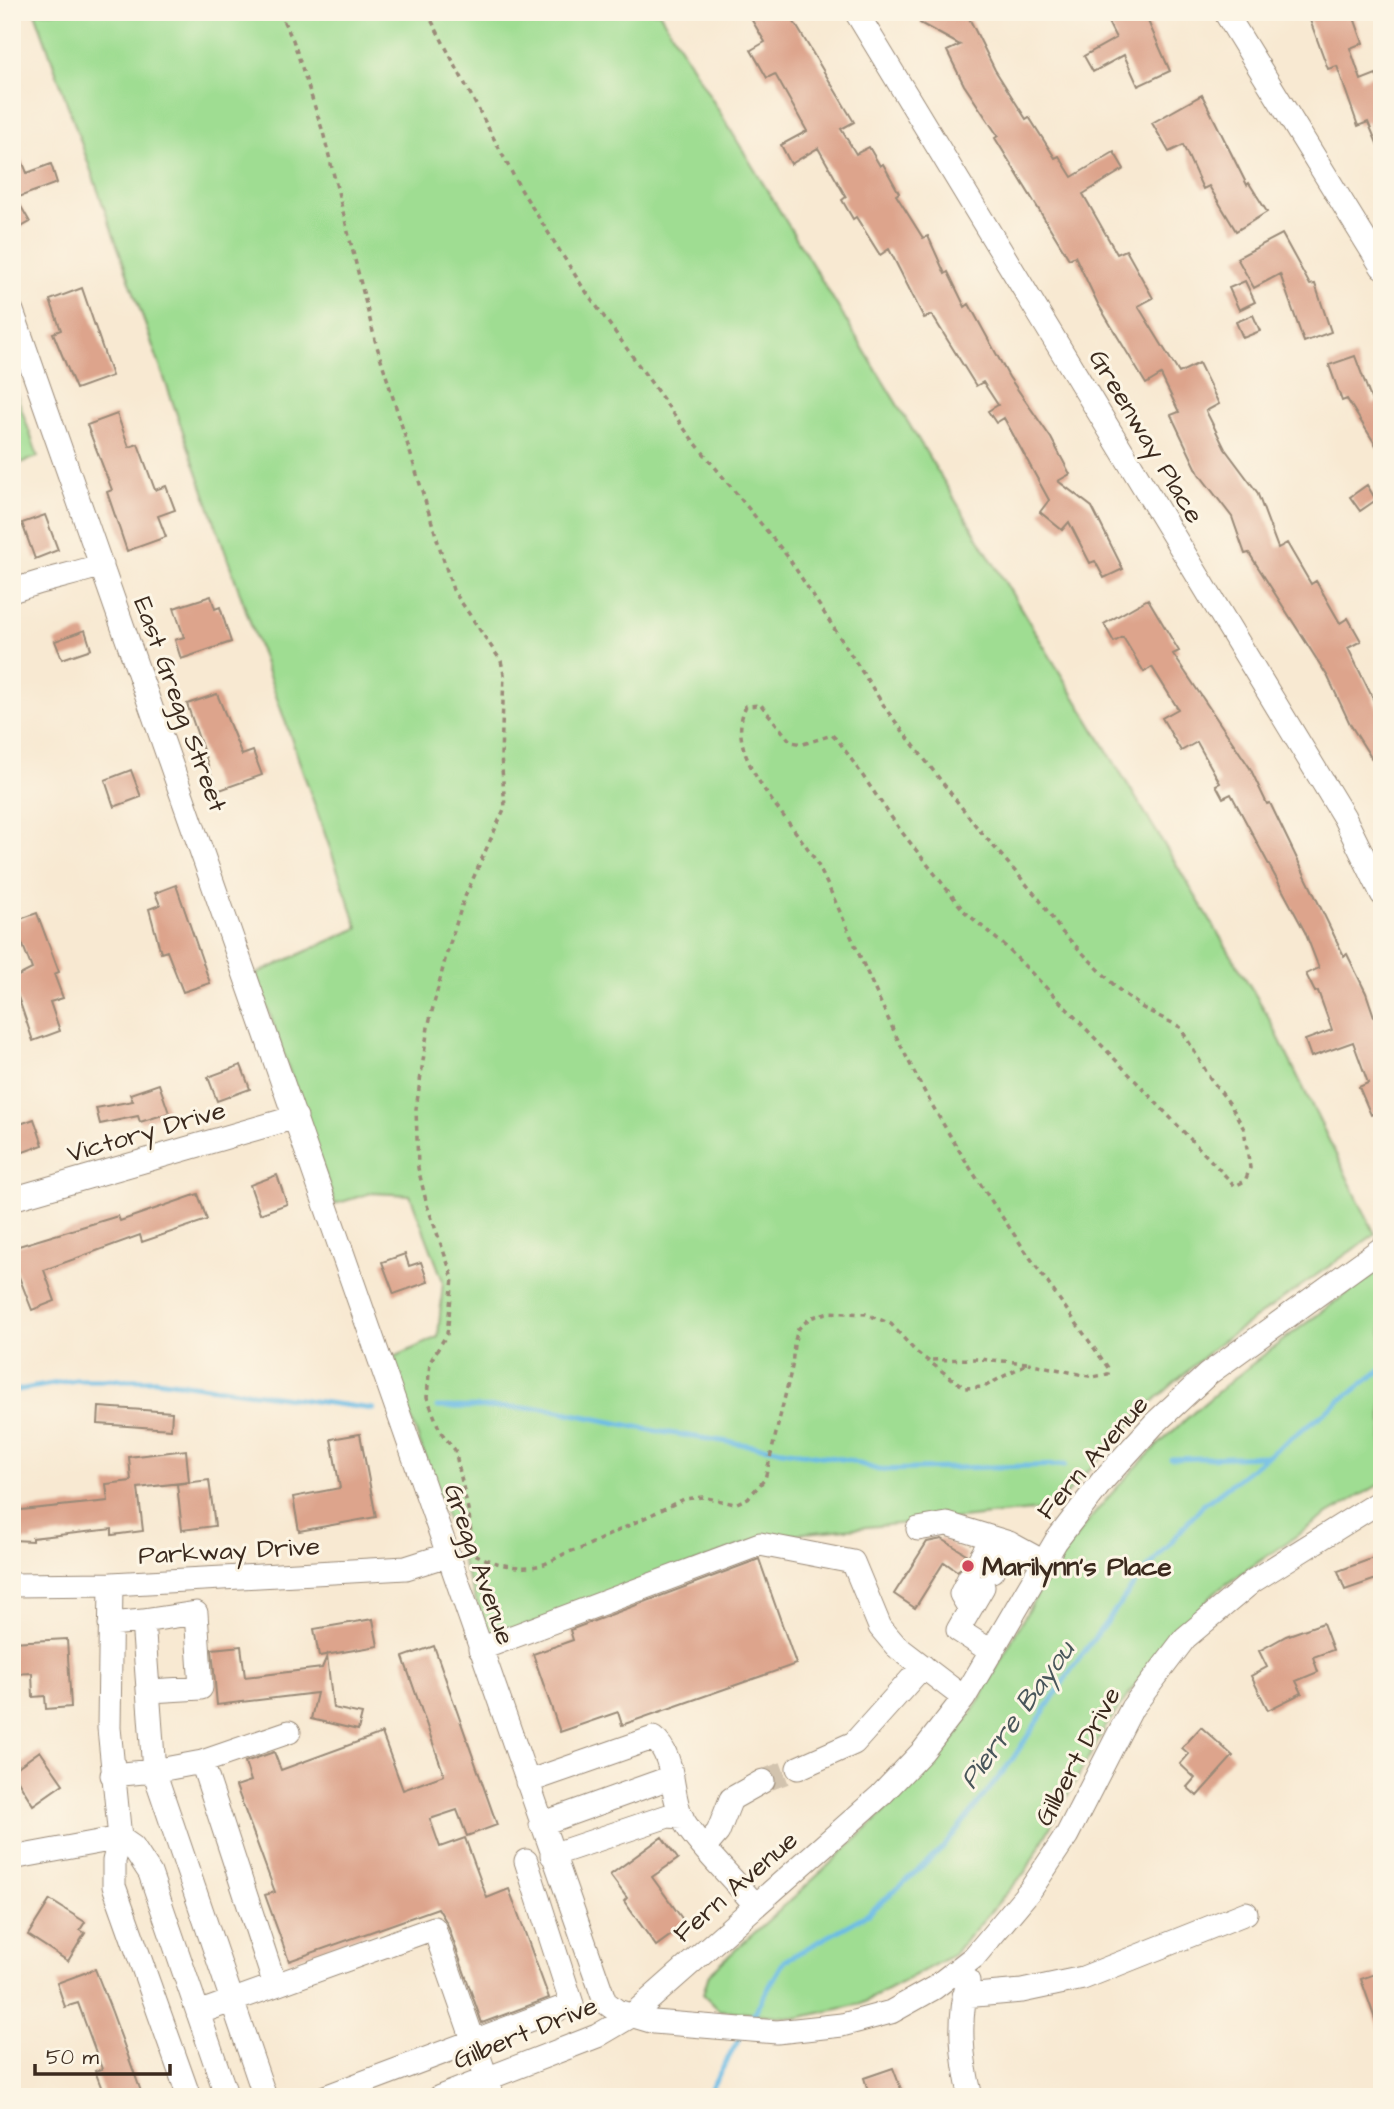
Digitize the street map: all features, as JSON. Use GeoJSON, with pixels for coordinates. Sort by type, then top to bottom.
{"type":"FeatureCollection","features":[{"type":"Feature","properties":{"kind":"street","name":"Greenway Place"},"geometry":{"type":"LineString","coordinates":[[856,12],[1344,817],[1382,894]]}},
{"type":"Feature","properties":{"kind":"street"},"geometry":{"type":"LineString","coordinates":[[1225,12],[1382,267]]}},
{"type":"Feature","properties":{"kind":"street","name":"East Gregg Street"},"geometry":{"type":"LineString","coordinates":[[12,311],[296,1116]]}},
{"type":"Feature","properties":{"kind":"street"},"geometry":{"type":"LineString","coordinates":[[12,591],[46,578],[76,574],[102,565]]}},
{"type":"Feature","properties":{"kind":"street","name":"Victory Drive"},"geometry":{"type":"LineString","coordinates":[[12,1199],[296,1116]]}},
{"type":"Feature","properties":{"kind":"street","name":"Gregg Avenue"},"geometry":{"type":"LineString","coordinates":[[296,1116],[605,2002],[631,2016]]}},
{"type":"Feature","properties":{"kind":"street","name":"Fern Avenue"},"geometry":{"type":"LineString","coordinates":[[631,2016],[881,1795],[923,1751],[964,1698],[1042,1561],[1102,1480],[1163,1416],[1208,1374],[1382,1248]]}},
{"type":"Feature","properties":{"kind":"street","name":"Gilbert Drive"},"geometry":{"type":"LineString","coordinates":[[974,1957],[1055,1856],[1132,1707],[1185,1638],[1253,1581],[1382,1500]]}},
{"type":"Feature","properties":{"kind":"street"},"geometry":{"type":"LineString","coordinates":[[918,1529],[947,1524],[989,1566]]}},
{"type":"Feature","properties":{"kind":"street"},"geometry":{"type":"LineString","coordinates":[[480,1649],[760,1544],[853,1562],[880,1627],[897,1646],[964,1698]]}},
{"type":"Feature","properties":{"kind":"street","name":"Parkway Drive"},"geometry":{"type":"LineString","coordinates":[[12,1585],[111,1584],[406,1568],[447,1555]]}},
{"type":"Feature","properties":{"kind":"street"},"geometry":{"type":"LineString","coordinates":[[989,1566],[1042,1561]]}},
{"type":"Feature","properties":{"kind":"street"},"geometry":{"type":"LineString","coordinates":[[989,1566],[958,1630],[992,1651]]}},
{"type":"Feature","properties":{"kind":"street"},"geometry":{"type":"LineString","coordinates":[[111,1584],[112,1775],[120,1838],[114,1861],[114,1886],[189,2097]]}},
{"type":"Feature","properties":{"kind":"street"},"geometry":{"type":"LineString","coordinates":[[110,1624],[196,1613],[201,1688],[150,1691]]}},
{"type":"Feature","properties":{"kind":"street"},"geometry":{"type":"LineString","coordinates":[[143,1621],[154,1771],[265,2097]]}},
{"type":"Feature","properties":{"kind":"street"},"geometry":{"type":"LineString","coordinates":[[798,1768],[853,1743],[923,1666]]}},
{"type":"Feature","properties":{"kind":"street"},"geometry":{"type":"LineString","coordinates":[[112,1775],[202,1762],[289,1732]]}},
{"type":"Feature","properties":{"kind":"street"},"geometry":{"type":"LineString","coordinates":[[527,1782],[653,1738],[660,1743],[682,1817],[755,1905]]}},
{"type":"Feature","properties":{"kind":"street"},"geometry":{"type":"LineString","coordinates":[[202,1762],[275,1985]]}},
{"type":"Feature","properties":{"kind":"street"},"geometry":{"type":"LineString","coordinates":[[541,1824],[672,1777]]}},
{"type":"Feature","properties":{"kind":"street"},"geometry":{"type":"LineString","coordinates":[[706,1846],[718,1832],[730,1799],[763,1781]]}},
{"type":"Feature","properties":{"kind":"street"},"geometry":{"type":"LineString","coordinates":[[552,1855],[668,1816],[682,1817]]}},
{"type":"Feature","properties":{"kind":"street"},"geometry":{"type":"LineString","coordinates":[[12,1858],[120,1838]]}},
{"type":"Feature","properties":{"kind":"street"},"geometry":{"type":"LineString","coordinates":[[120,1838],[139,1855],[150,1873],[227,2097]]}},
{"type":"Feature","properties":{"kind":"street"},"geometry":{"type":"LineString","coordinates":[[325,2097],[572,2004],[526,1861]]}},
{"type":"Feature","properties":{"kind":"street"},"geometry":{"type":"LineString","coordinates":[[964,1996],[1022,1991],[1083,1978],[1246,1913]]}},
{"type":"Feature","properties":{"kind":"street"},"geometry":{"type":"LineString","coordinates":[[198,2013],[434,1928],[490,2088]]}},
{"type":"Feature","properties":{"kind":"street"},"geometry":{"type":"LineString","coordinates":[[551,1939],[579,1930]]}},
{"type":"Feature","properties":{"kind":"street"},"geometry":{"type":"LineString","coordinates":[[971,2097],[961,2042],[964,1996],[974,1957]]}},
{"type":"Feature","properties":{"kind":"street"},"geometry":{"type":"LineString","coordinates":[[631,2016],[674,2024],[777,2032],[842,2025],[891,2012],[934,1988],[974,1957]]}},
{"type":"Feature","properties":{"kind":"street","name":"Gilbert Drive"},"geometry":{"type":"LineString","coordinates":[[440,2097],[490,2088],[597,2036],[631,2016]]}},
{"type":"Feature","properties":{"kind":"path"},"geometry":{"type":"LineString","coordinates":[[279,12],[293,40],[323,132],[375,340],[453,590],[501,662],[504,674],[501,756],[505,807],[464,898],[446,956],[428,1027],[416,1109],[418,1168],[427,1205],[453,1279],[447,1334],[430,1362],[426,1397],[440,1431],[454,1450],[469,1514],[473,1553],[491,1563],[533,1567],[549,1562],[562,1553],[580,1549],[684,1499],[703,1497],[735,1504],[748,1498],[765,1479],[792,1367],[798,1329],[810,1318],[829,1312],[866,1314],[891,1324],[916,1352],[965,1388],[984,1387],[1028,1363]]}},
{"type":"Feature","properties":{"kind":"path"},"geometry":{"type":"LineString","coordinates":[[427,12],[520,188],[582,286],[688,434],[788,557],[888,712],[976,826],[1039,899],[1061,931],[1118,989],[1143,1008],[1180,1027],[1244,1129],[1250,1168],[1245,1181],[1235,1186],[1073,1015],[1005,946],[964,911],[901,831],[832,735],[803,744],[791,742],[761,705],[746,706],[741,717],[740,737],[761,784],[818,864],[860,961],[926,1094],[984,1194],[1109,1369],[1108,1374],[1093,1377],[1028,1363],[978,1359],[930,1360]]}},
{"type":"Feature","properties":{"kind":"green space"},"geometry":{"type":"Polygon","coordinates":[[[35,12],[659,12],[1267,1014],[1375,1234],[1217,1345],[1146,1408],[1053,1509],[764,1537],[490,1640],[390,1359],[438,1337],[443,1281],[410,1195],[371,1193],[335,1204],[256,974],[358,928],[35,12]]]}},
{"type":"Feature","properties":{"kind":"green space"},"geometry":{"type":"Polygon","coordinates":[[[12,381],[38,457],[12,466],[12,381]]]}},
{"type":"Feature","properties":{"kind":"green space"},"geometry":{"type":"Polygon","coordinates":[[[1382,1268],[1382,1483],[1328,1514],[1215,1592],[1158,1653],[1105,1728],[1026,1871],[953,1955],[861,2004],[797,2018],[719,2010],[703,1994],[709,1974],[847,1848],[940,1757],[971,1714],[1049,1575],[1083,1528],[1120,1484],[1159,1444],[1244,1370],[1382,1268]]]}},
{"type":"Feature","properties":{"kind":"building"},"geometry":{"type":"Polygon","coordinates":[[[747,12],[786,12],[796,25],[854,122],[841,129],[856,154],[869,147],[880,166],[883,164],[899,193],[896,195],[923,238],[928,236],[945,274],[948,272],[965,307],[969,304],[1009,377],[1051,438],[1070,474],[1058,481],[1092,507],[1123,569],[1104,578],[1095,561],[1090,563],[1069,522],[1062,530],[1040,512],[1049,500],[1004,418],[996,423],[988,411],[998,405],[983,382],[976,386],[932,315],[924,318],[889,249],[880,255],[856,217],[853,219],[842,200],[846,197],[818,148],[791,164],[781,145],[807,131],[775,74],[767,78],[751,50],[765,42],[747,12]]]}},
{"type":"Feature","properties":{"kind":"building"},"geometry":{"type":"Polygon","coordinates":[[[926,12],[967,14],[995,70],[1026,119],[1029,117],[1055,158],[1059,156],[1072,177],[1114,152],[1124,169],[1083,194],[1117,254],[1126,250],[1153,298],[1138,306],[1179,373],[1199,363],[1219,404],[1206,411],[1225,449],[1257,492],[1278,548],[1287,543],[1311,584],[1316,581],[1340,623],[1348,618],[1361,641],[1348,648],[1382,717],[1382,775],[1350,724],[1328,677],[1249,553],[1245,554],[1232,517],[1199,474],[1171,415],[1179,412],[1161,375],[1146,384],[1098,304],[1075,256],[1069,259],[995,138],[998,136],[964,85],[947,51],[960,45],[920,23],[926,12]]]}},
{"type":"Feature","properties":{"kind":"building"},"geometry":{"type":"Polygon","coordinates":[[[1103,12],[1144,12],[1170,71],[1138,86],[1124,55],[1093,72],[1084,56],[1116,38],[1103,12]]]}},
{"type":"Feature","properties":{"kind":"building"},"geometry":{"type":"Polygon","coordinates":[[[1307,12],[1352,12],[1363,43],[1350,48],[1361,80],[1376,74],[1382,88],[1382,155],[1368,122],[1358,126],[1337,66],[1328,69],[1307,12]]]}},
{"type":"Feature","properties":{"kind":"building"},"geometry":{"type":"Polygon","coordinates":[[[1202,95],[1247,185],[1249,183],[1267,212],[1236,231],[1209,186],[1203,189],[1183,145],[1169,152],[1152,123],[1202,95]]]}},
{"type":"Feature","properties":{"kind":"building"},"geometry":{"type":"Polygon","coordinates":[[[12,136],[27,173],[51,164],[57,183],[16,198],[30,222],[12,232],[12,136]]]}},
{"type":"Feature","properties":{"kind":"building"},"geometry":{"type":"Polygon","coordinates":[[[1282,234],[1310,285],[1315,284],[1331,332],[1304,342],[1280,274],[1254,288],[1237,258],[1282,234]]]}},
{"type":"Feature","properties":{"kind":"building"},"geometry":{"type":"Polygon","coordinates":[[[1245,281],[1255,302],[1239,310],[1229,288],[1245,281]]]}},
{"type":"Feature","properties":{"kind":"building"},"geometry":{"type":"Polygon","coordinates":[[[82,288],[112,376],[76,389],[53,333],[61,330],[50,300],[82,288]]]}},
{"type":"Feature","properties":{"kind":"building"},"geometry":{"type":"Polygon","coordinates":[[[1253,315],[1260,331],[1243,338],[1236,322],[1253,315]]]}},
{"type":"Feature","properties":{"kind":"building"},"geometry":{"type":"Polygon","coordinates":[[[1355,356],[1373,404],[1382,399],[1382,455],[1347,399],[1342,401],[1329,365],[1355,356]]]}},
{"type":"Feature","properties":{"kind":"building"},"geometry":{"type":"Polygon","coordinates":[[[117,414],[129,447],[138,444],[155,490],[166,486],[175,510],[158,516],[166,537],[127,551],[107,492],[112,490],[87,425],[117,414]]]}},
{"type":"Feature","properties":{"kind":"building"},"geometry":{"type":"Polygon","coordinates":[[[1367,485],[1376,500],[1360,511],[1350,497],[1367,485]]]}},
{"type":"Feature","properties":{"kind":"building"},"geometry":{"type":"Polygon","coordinates":[[[45,515],[58,550],[35,559],[22,523],[45,515]]]}},
{"type":"Feature","properties":{"kind":"building"},"geometry":{"type":"Polygon","coordinates":[[[211,596],[215,609],[220,607],[231,642],[181,659],[175,640],[184,637],[174,608],[211,596]]]}},
{"type":"Feature","properties":{"kind":"building"},"geometry":{"type":"Polygon","coordinates":[[[1148,599],[1179,651],[1173,654],[1250,768],[1267,804],[1270,803],[1344,956],[1347,954],[1366,993],[1382,1040],[1382,1115],[1379,1111],[1371,1115],[1359,1087],[1368,1083],[1353,1042],[1311,1057],[1305,1040],[1332,1030],[1318,991],[1315,992],[1306,974],[1319,968],[1305,932],[1231,794],[1223,798],[1216,785],[1220,783],[1197,742],[1181,751],[1162,718],[1178,709],[1152,667],[1144,672],[1123,637],[1114,642],[1104,624],[1148,599]]]}},
{"type":"Feature","properties":{"kind":"building"},"geometry":{"type":"Polygon","coordinates":[[[85,630],[91,649],[62,659],[55,641],[85,630]]]}},
{"type":"Feature","properties":{"kind":"building"},"geometry":{"type":"Polygon","coordinates":[[[217,694],[242,755],[253,751],[262,775],[217,791],[187,704],[217,694]]]}},
{"type":"Feature","properties":{"kind":"building"},"geometry":{"type":"Polygon","coordinates":[[[131,770],[141,797],[114,807],[105,780],[131,770]]]}},
{"type":"Feature","properties":{"kind":"building"},"geometry":{"type":"Polygon","coordinates":[[[176,885],[210,983],[183,992],[167,951],[161,953],[149,909],[160,905],[155,893],[176,885]]]}},
{"type":"Feature","properties":{"kind":"building"},"geometry":{"type":"Polygon","coordinates":[[[37,913],[59,972],[54,974],[63,998],[50,1002],[60,1031],[33,1041],[12,979],[32,969],[22,943],[12,946],[12,922],[37,913]]]}},
{"type":"Feature","properties":{"kind":"building"},"geometry":{"type":"Polygon","coordinates":[[[241,1065],[250,1089],[217,1101],[208,1077],[241,1065]]]}},
{"type":"Feature","properties":{"kind":"building"},"geometry":{"type":"Polygon","coordinates":[[[159,1084],[169,1113],[140,1122],[138,1116],[100,1124],[96,1108],[133,1101],[130,1094],[159,1084]]]}},
{"type":"Feature","properties":{"kind":"building"},"geometry":{"type":"Polygon","coordinates":[[[34,1119],[43,1145],[12,1156],[12,1127],[34,1119]]]}},
{"type":"Feature","properties":{"kind":"building"},"geometry":{"type":"Polygon","coordinates":[[[277,1175],[287,1204],[260,1214],[250,1185],[277,1175]]]}},
{"type":"Feature","properties":{"kind":"building"},"geometry":{"type":"Polygon","coordinates":[[[198,1194],[207,1220],[142,1242],[140,1235],[44,1270],[55,1301],[32,1310],[12,1259],[12,1248],[118,1216],[120,1221],[198,1194]]]}},
{"type":"Feature","properties":{"kind":"building"},"geometry":{"type":"Polygon","coordinates":[[[405,1254],[409,1266],[421,1262],[428,1282],[394,1294],[382,1262],[405,1254]]]}},
{"type":"Feature","properties":{"kind":"building"},"geometry":{"type":"Polygon","coordinates":[[[99,1407],[172,1412],[171,1429],[98,1424],[99,1407]]]}},
{"type":"Feature","properties":{"kind":"building"},"geometry":{"type":"Polygon","coordinates":[[[360,1434],[376,1517],[299,1531],[293,1497],[340,1488],[331,1439],[360,1434]]]}},
{"type":"Feature","properties":{"kind":"building"},"geometry":{"type":"Polygon","coordinates":[[[186,1450],[189,1482],[138,1488],[143,1531],[112,1535],[112,1529],[32,1538],[32,1541],[12,1540],[12,1511],[108,1501],[106,1484],[131,1481],[129,1457],[186,1450]]]}},
{"type":"Feature","properties":{"kind":"building"},"geometry":{"type":"Polygon","coordinates":[[[209,1480],[215,1526],[182,1530],[177,1484],[209,1480]]]}},
{"type":"Feature","properties":{"kind":"building","name":"Marilynn's Place"},"geometry":{"type":"Polygon","coordinates":[[[942,1539],[966,1554],[965,1565],[957,1571],[944,1562],[915,1608],[894,1594],[927,1542],[942,1539]]]}},
{"type":"Feature","properties":{"kind":"building"},"geometry":{"type":"Polygon","coordinates":[[[1382,1555],[1382,1577],[1345,1590],[1338,1571],[1382,1555]]]}},
{"type":"Feature","properties":{"kind":"building"},"geometry":{"type":"Polygon","coordinates":[[[759,1559],[796,1664],[622,1725],[618,1712],[560,1732],[533,1654],[573,1640],[570,1630],[759,1559]]]}},
{"type":"Feature","properties":{"kind":"building"},"geometry":{"type":"Polygon","coordinates":[[[373,1619],[378,1646],[319,1656],[314,1629],[373,1619]]]}},
{"type":"Feature","properties":{"kind":"building"},"geometry":{"type":"Polygon","coordinates":[[[1323,1623],[1333,1650],[1313,1657],[1318,1672],[1296,1681],[1302,1693],[1268,1710],[1251,1676],[1267,1667],[1259,1651],[1286,1636],[1323,1623]]]}},
{"type":"Feature","properties":{"kind":"building"},"geometry":{"type":"Polygon","coordinates":[[[67,1639],[71,1707],[46,1709],[45,1696],[33,1697],[32,1673],[12,1674],[12,1642],[67,1639]]]}},
{"type":"Feature","properties":{"kind":"building"},"geometry":{"type":"Polygon","coordinates":[[[241,1646],[245,1677],[322,1668],[327,1656],[333,1708],[362,1714],[358,1730],[311,1719],[317,1693],[217,1705],[212,1649],[241,1646]]]}},
{"type":"Feature","properties":{"kind":"building"},"geometry":{"type":"Polygon","coordinates":[[[434,1646],[497,1825],[467,1836],[457,1810],[430,1819],[440,1847],[465,1838],[487,1898],[509,1889],[549,1998],[482,2023],[447,1923],[438,1908],[289,1961],[265,1895],[275,1892],[236,1786],[251,1781],[245,1762],[274,1752],[281,1770],[382,1733],[403,1790],[444,1775],[403,1657],[434,1646]]]}},
{"type":"Feature","properties":{"kind":"building"},"geometry":{"type":"Polygon","coordinates":[[[1201,1727],[1233,1756],[1197,1796],[1187,1787],[1195,1778],[1180,1764],[1189,1754],[1182,1748],[1201,1727]]]}},
{"type":"Feature","properties":{"kind":"building"},"geometry":{"type":"Polygon","coordinates":[[[40,1751],[63,1784],[33,1805],[12,1771],[40,1751]]]}},
{"type":"Feature","properties":{"kind":"building"},"geometry":{"type":"Polygon","coordinates":[[[662,1837],[678,1859],[652,1877],[686,1924],[656,1946],[624,1901],[627,1898],[610,1875],[662,1837]]]}},
{"type":"Feature","properties":{"kind":"building"},"geometry":{"type":"Polygon","coordinates":[[[50,1900],[85,1922],[80,1930],[85,1933],[68,1961],[28,1935],[50,1900]]]}},
{"type":"Feature","properties":{"kind":"building"},"geometry":{"type":"Polygon","coordinates":[[[95,1969],[143,2097],[105,2097],[95,2071],[102,2069],[78,2003],[65,2007],[57,1983],[95,1969]]]}},
{"type":"Feature","properties":{"kind":"building"},"geometry":{"type":"Polygon","coordinates":[[[1375,1974],[1382,1992],[1380,2033],[1361,1979],[1375,1974]]]}},
{"type":"Feature","properties":{"kind":"building"},"geometry":{"type":"Polygon","coordinates":[[[893,2068],[904,2097],[870,2097],[864,2078],[893,2068]]]}},
{"type":"Feature","properties":{"kind":"waterway","name":"Pierre Bayou"},"geometry":{"type":"LineString","coordinates":[[748,2024],[784,1961],[868,1914],[943,1848],[1010,1763],[1073,1667],[1136,1582],[1203,1505],[1382,1369]]}},
{"type":"Feature","properties":{"kind":"waterway"},"geometry":{"type":"LineString","coordinates":[[12,1391],[76,1380],[156,1380],[373,1409]]}},
{"type":"Feature","properties":{"kind":"waterway"},"geometry":{"type":"LineString","coordinates":[[437,1407],[544,1408],[656,1431],[848,1460],[878,1470],[1065,1465]]}},
{"type":"Feature","properties":{"kind":"waterway"},"geometry":{"type":"LineString","coordinates":[[1171,1459],[1266,1456]]}},
{"type":"Feature","properties":{"kind":"waterway","name":"Pierre Bayou"},"geometry":{"type":"LineString","coordinates":[[706,2097],[741,2036]]}},
{"type":"Feature","properties":{"kind":"tunnel"},"geometry":{"type":"LineString","coordinates":[[763,1781],[798,1768]]}},
{"type":"Feature","properties":{"kind":"place","name":"Marilynn's Place"},"geometry":{"type":"Point","coordinates":[968,1566]}}]}
